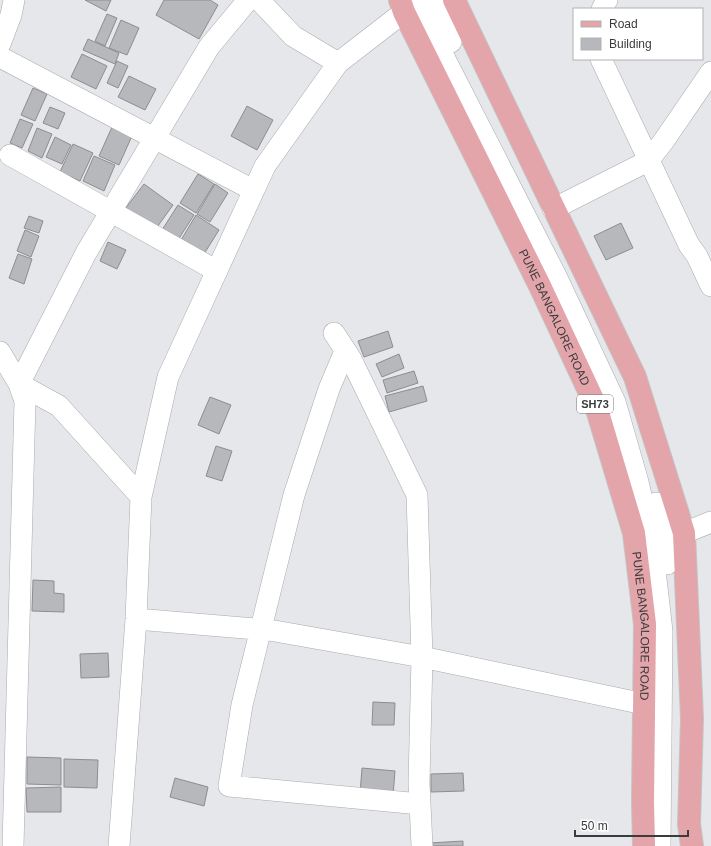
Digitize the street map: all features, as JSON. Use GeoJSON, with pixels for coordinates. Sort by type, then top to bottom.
{"type":"FeatureCollection","features":[{"type":"Feature","properties":{"kind":"main road"},"geometry":{"type":"LineString","coordinates":[[454,0],[553,209],[635,376],[684,533],[692,719],[689,824],[692,846]]}},
{"type":"Feature","properties":{"kind":"main road","name":"PUNE BANGALORE ROAD"},"geometry":{"type":"LineString","coordinates":[[408,3],[596,406],[634,533],[644,624],[644,846]]}},
{"type":"Feature","properties":{"kind":"street"},"geometry":{"type":"LineString","coordinates":[[0,44],[11,16],[14,0]]}},
{"type":"Feature","properties":{"kind":"street"},"geometry":{"type":"LineString","coordinates":[[19,384],[86,253],[154,138],[209,47],[248,0]]}},
{"type":"Feature","properties":{"kind":"street"},"geometry":{"type":"LineString","coordinates":[[259,0],[293,36],[338,63]]}},
{"type":"Feature","properties":{"kind":"street"},"geometry":{"type":"LineString","coordinates":[[434,0],[454,50],[628,408],[645,462],[666,543],[674,656],[670,805],[673,846]]}},
{"type":"Feature","properties":{"kind":"street"},"geometry":{"type":"LineString","coordinates":[[119,846],[136,619],[141,497],[168,377],[264,166],[338,63],[408,3],[446,61],[556,276],[615,402],[636,475],[652,544],[662,631],[660,846]]}},
{"type":"Feature","properties":{"kind":"street"},"geometry":{"type":"LineString","coordinates":[[0,58],[254,190]]}},
{"type":"Feature","properties":{"kind":"street"},"geometry":{"type":"LineString","coordinates":[[601,60],[689,245],[704,251],[711,286]]}},
{"type":"Feature","properties":{"kind":"street"},"geometry":{"type":"LineString","coordinates":[[553,209],[648,161],[663,142],[711,72]]}},
{"type":"Feature","properties":{"kind":"street"},"geometry":{"type":"LineString","coordinates":[[10,155],[216,271]]}},
{"type":"Feature","properties":{"kind":"street"},"geometry":{"type":"LineString","coordinates":[[334,334],[351,359],[417,495],[422,657],[419,783],[422,846]]}},
{"type":"Feature","properties":{"kind":"street"},"geometry":{"type":"LineString","coordinates":[[345,351],[328,389],[294,495],[242,705],[229,786],[420,804]]}},
{"type":"Feature","properties":{"kind":"street"},"geometry":{"type":"LineString","coordinates":[[0,352],[19,384],[24,401],[9,660],[13,846]]}},
{"type":"Feature","properties":{"kind":"street"},"geometry":{"type":"LineString","coordinates":[[19,384],[59,406],[141,497]]}},
{"type":"Feature","properties":{"kind":"street"},"geometry":{"type":"LineString","coordinates":[[684,533],[711,522]]}},
{"type":"Feature","properties":{"kind":"street"},"geometry":{"type":"LineString","coordinates":[[136,619],[261,630],[422,657],[644,704]]}},
{"type":"Feature","properties":{"kind":"building"},"geometry":{"type":"Polygon","coordinates":[[[85,0],[111,0],[106,11],[85,0]]]}},
{"type":"Feature","properties":{"kind":"building"},"geometry":{"type":"Polygon","coordinates":[[[164,0],[210,0],[218,5],[199,39],[156,15],[164,0]]]}},
{"type":"Feature","properties":{"kind":"building"},"geometry":{"type":"Polygon","coordinates":[[[107,14],[117,18],[105,46],[95,41],[107,14]]]}},
{"type":"Feature","properties":{"kind":"building"},"geometry":{"type":"Polygon","coordinates":[[[121,20],[139,28],[127,55],[109,48],[121,20]]]}},
{"type":"Feature","properties":{"kind":"building"},"geometry":{"type":"Polygon","coordinates":[[[88,39],[119,53],[115,64],[83,50],[88,39]]]}},
{"type":"Feature","properties":{"kind":"building"},"geometry":{"type":"Polygon","coordinates":[[[82,54],[107,66],[96,89],[71,77],[82,54]]]}},
{"type":"Feature","properties":{"kind":"building"},"geometry":{"type":"Polygon","coordinates":[[[117,61],[128,66],[118,88],[107,83],[117,61]]]}},
{"type":"Feature","properties":{"kind":"building"},"geometry":{"type":"Polygon","coordinates":[[[129,76],[156,89],[145,110],[118,97],[129,76]]]}},
{"type":"Feature","properties":{"kind":"building"},"geometry":{"type":"Polygon","coordinates":[[[33,88],[47,94],[35,121],[21,115],[33,88]]]}},
{"type":"Feature","properties":{"kind":"building"},"geometry":{"type":"Polygon","coordinates":[[[247,106],[273,120],[257,150],[231,136],[247,106]]]}},
{"type":"Feature","properties":{"kind":"building"},"geometry":{"type":"Polygon","coordinates":[[[50,107],[65,113],[58,129],[43,123],[50,107]]]}},
{"type":"Feature","properties":{"kind":"building"},"geometry":{"type":"Polygon","coordinates":[[[20,119],[33,124],[22,148],[10,143],[20,119]]]}},
{"type":"Feature","properties":{"kind":"building"},"geometry":{"type":"Polygon","coordinates":[[[112,127],[132,136],[119,165],[99,156],[112,127]]]}},
{"type":"Feature","properties":{"kind":"building"},"geometry":{"type":"Polygon","coordinates":[[[37,128],[52,134],[42,158],[28,151],[37,128]]]}},
{"type":"Feature","properties":{"kind":"building"},"geometry":{"type":"Polygon","coordinates":[[[55,137],[71,145],[62,164],[46,157],[55,137]]]}},
{"type":"Feature","properties":{"kind":"building"},"geometry":{"type":"Polygon","coordinates":[[[73,144],[93,153],[80,181],[60,172],[73,144]]]}},
{"type":"Feature","properties":{"kind":"building"},"geometry":{"type":"Polygon","coordinates":[[[94,156],[115,165],[104,191],[83,181],[94,156]]]}},
{"type":"Feature","properties":{"kind":"building"},"geometry":{"type":"Polygon","coordinates":[[[198,174],[214,184],[196,213],[180,203],[198,174]]]}},
{"type":"Feature","properties":{"kind":"building"},"geometry":{"type":"Polygon","coordinates":[[[144,184],[173,205],[155,230],[125,209],[144,184]]]}},
{"type":"Feature","properties":{"kind":"building"},"geometry":{"type":"Polygon","coordinates":[[[215,184],[228,193],[210,222],[197,214],[215,184]]]}},
{"type":"Feature","properties":{"kind":"building"},"geometry":{"type":"Polygon","coordinates":[[[178,205],[194,215],[178,240],[162,230],[178,205]]]}},
{"type":"Feature","properties":{"kind":"building"},"geometry":{"type":"Polygon","coordinates":[[[196,215],[219,230],[204,254],[181,240],[196,215]]]}},
{"type":"Feature","properties":{"kind":"building"},"geometry":{"type":"Polygon","coordinates":[[[29,216],[43,221],[39,233],[24,228],[29,216]]]}},
{"type":"Feature","properties":{"kind":"building"},"geometry":{"type":"Polygon","coordinates":[[[621,223],[633,248],[606,260],[594,236],[621,223]]]}},
{"type":"Feature","properties":{"kind":"building"},"geometry":{"type":"Polygon","coordinates":[[[25,230],[39,236],[31,257],[17,251],[25,230]]]}},
{"type":"Feature","properties":{"kind":"building"},"geometry":{"type":"Polygon","coordinates":[[[108,242],[126,250],[117,269],[100,261],[108,242]]]}},
{"type":"Feature","properties":{"kind":"building"},"geometry":{"type":"Polygon","coordinates":[[[18,254],[32,259],[24,284],[9,278],[18,254]]]}},
{"type":"Feature","properties":{"kind":"building"},"geometry":{"type":"Polygon","coordinates":[[[388,331],[393,347],[364,357],[358,341],[388,331]]]}},
{"type":"Feature","properties":{"kind":"building"},"geometry":{"type":"Polygon","coordinates":[[[399,354],[404,368],[382,377],[376,364],[399,354]]]}},
{"type":"Feature","properties":{"kind":"building"},"geometry":{"type":"Polygon","coordinates":[[[414,371],[418,383],[387,393],[383,380],[414,371]]]}},
{"type":"Feature","properties":{"kind":"building"},"geometry":{"type":"Polygon","coordinates":[[[423,386],[427,401],[389,412],[385,396],[423,386]]]}},
{"type":"Feature","properties":{"kind":"building"},"geometry":{"type":"Polygon","coordinates":[[[210,397],[231,405],[219,434],[198,425],[210,397]]]}},
{"type":"Feature","properties":{"kind":"building"},"geometry":{"type":"Polygon","coordinates":[[[216,446],[232,451],[222,481],[206,476],[216,446]]]}},
{"type":"Feature","properties":{"kind":"building"},"geometry":{"type":"Polygon","coordinates":[[[33,580],[54,581],[54,593],[64,594],[64,612],[32,611],[33,580]]]}},
{"type":"Feature","properties":{"kind":"building"},"geometry":{"type":"Polygon","coordinates":[[[108,653],[109,677],[81,678],[80,654],[108,653]]]}},
{"type":"Feature","properties":{"kind":"building"},"geometry":{"type":"Polygon","coordinates":[[[373,702],[395,703],[394,725],[372,725],[373,702]]]}},
{"type":"Feature","properties":{"kind":"building"},"geometry":{"type":"Polygon","coordinates":[[[27,757],[61,758],[61,785],[27,784],[27,757]]]}},
{"type":"Feature","properties":{"kind":"building"},"geometry":{"type":"Polygon","coordinates":[[[64,759],[98,760],[97,788],[64,787],[64,759]]]}},
{"type":"Feature","properties":{"kind":"building"},"geometry":{"type":"Polygon","coordinates":[[[362,768],[395,771],[393,796],[360,793],[362,768]]]}},
{"type":"Feature","properties":{"kind":"building"},"geometry":{"type":"Polygon","coordinates":[[[463,773],[464,791],[431,792],[431,774],[463,773]]]}},
{"type":"Feature","properties":{"kind":"building"},"geometry":{"type":"Polygon","coordinates":[[[175,778],[208,787],[204,806],[170,797],[175,778]]]}},
{"type":"Feature","properties":{"kind":"building"},"geometry":{"type":"Polygon","coordinates":[[[61,787],[61,812],[27,812],[26,788],[61,787]]]}},
{"type":"Feature","properties":{"kind":"building"},"geometry":{"type":"Polygon","coordinates":[[[463,841],[463,846],[429,846],[429,843],[463,841]]]}}]}
